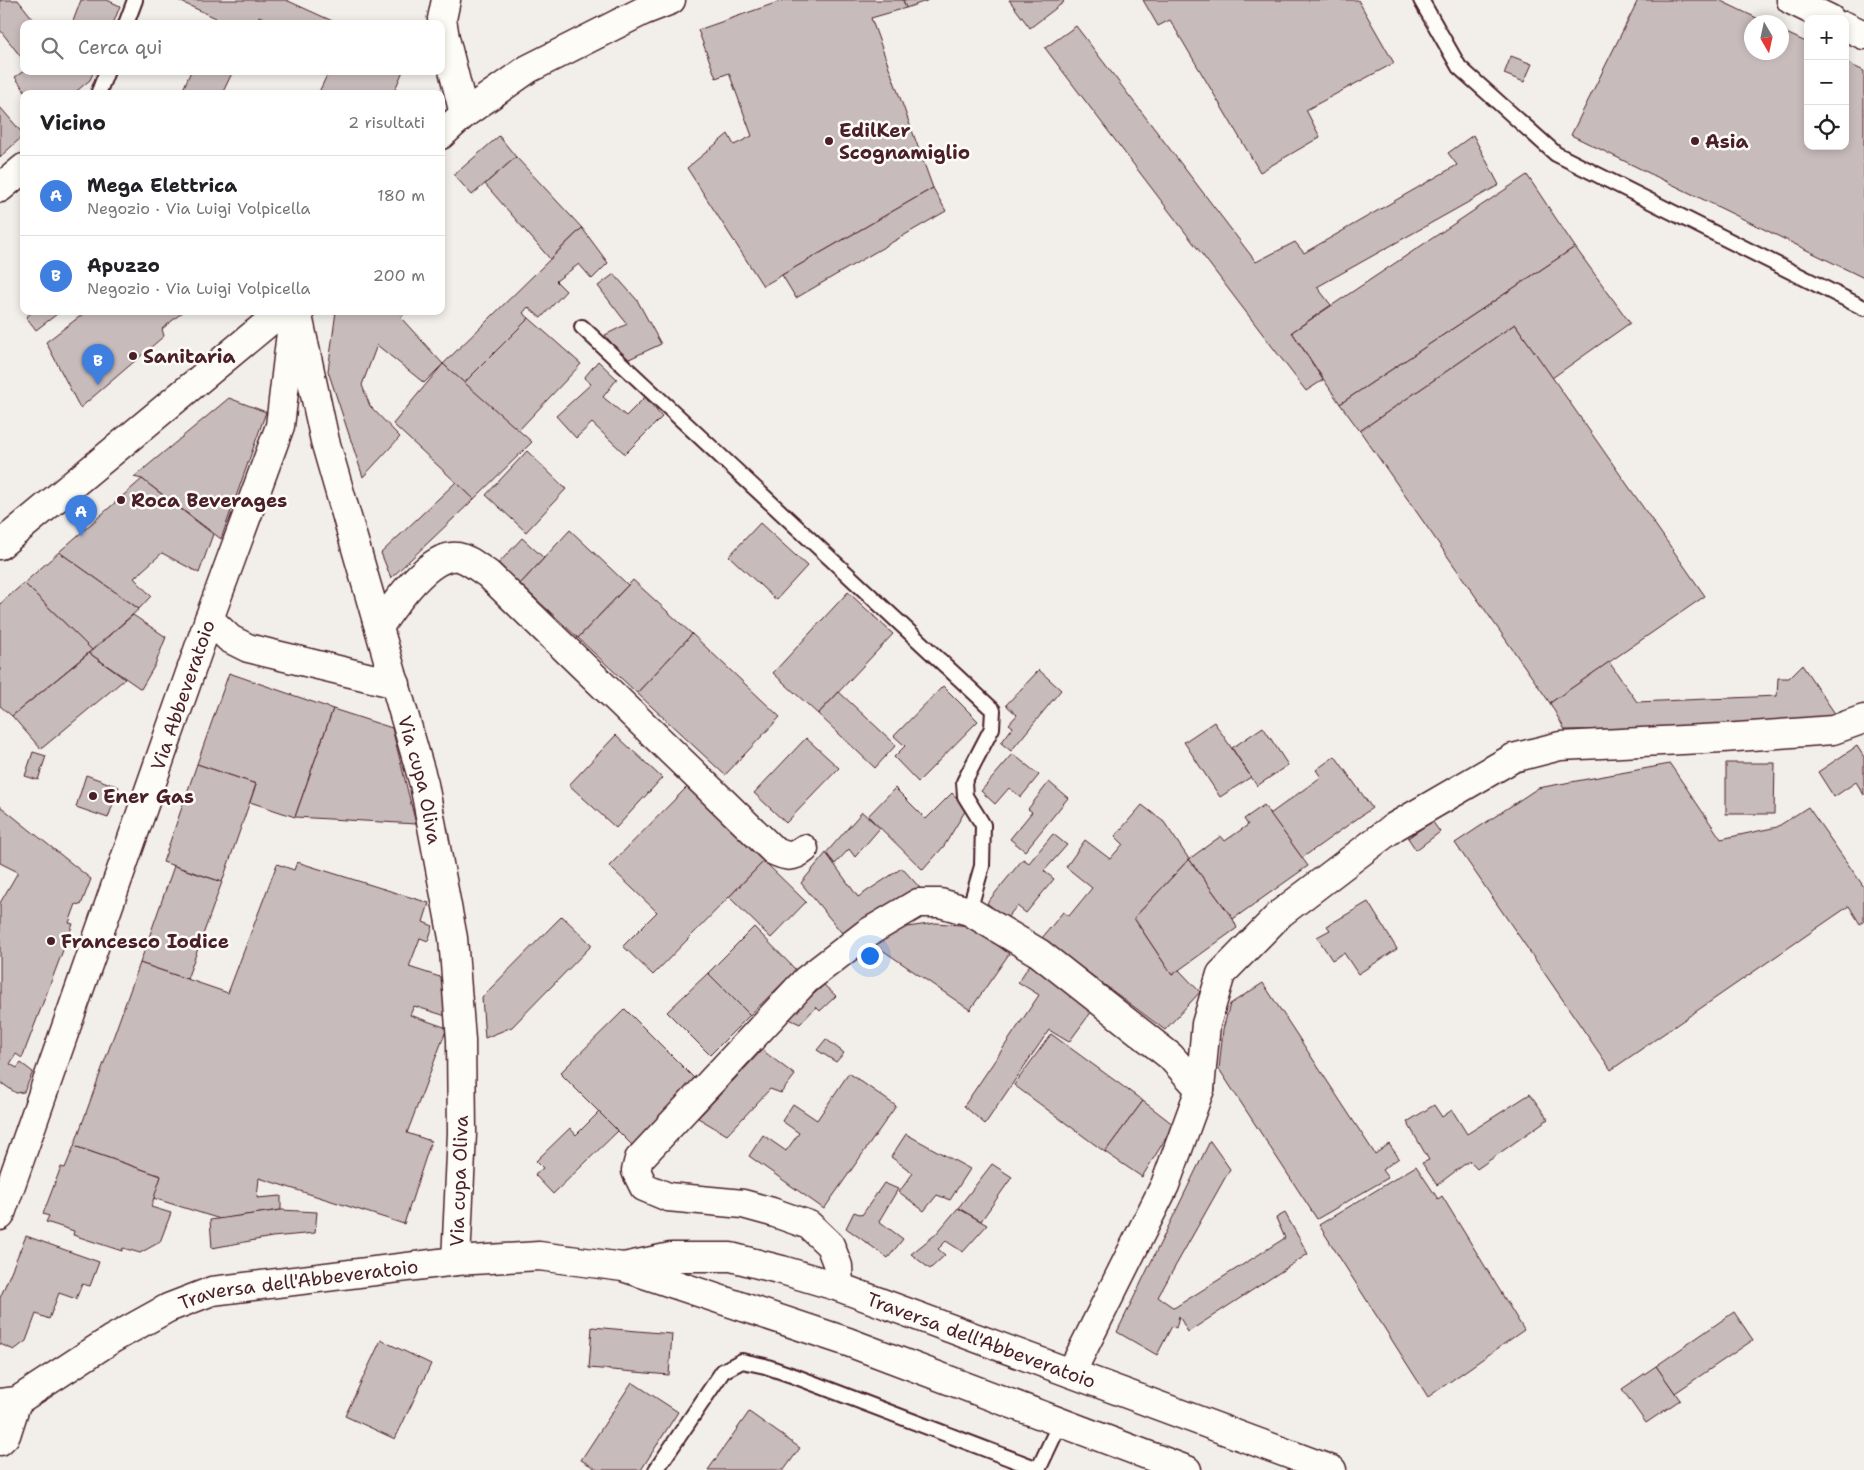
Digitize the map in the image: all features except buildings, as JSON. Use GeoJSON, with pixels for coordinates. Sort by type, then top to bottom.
{"type":"FeatureCollection","features":[{"type":"Feature","properties":{"kind":"street"},"geometry":{"type":"LineString","coordinates":[[442,20],[446,0]]}},
{"type":"Feature","properties":{"kind":"street"},"geometry":{"type":"LineString","coordinates":[[445,131],[464,114],[528,69],[643,11],[671,0]]}},
{"type":"Feature","properties":{"kind":"street"},"geometry":{"type":"LineString","coordinates":[[1791,0],[1822,15]]}},
{"type":"Feature","properties":{"kind":"street"},"geometry":{"type":"LineString","coordinates":[[1849,28],[1864,35]]}},
{"type":"Feature","properties":{"kind":"street"},"geometry":{"type":"LineString","coordinates":[[445,38],[464,114]]}},
{"type":"Feature","properties":{"kind":"street"},"geometry":{"type":"LineString","coordinates":[[0,188],[20,171]]}},
{"type":"Feature","properties":{"kind":"street"},"geometry":{"type":"LineString","coordinates":[[0,544],[270,315]]}},
{"type":"Feature","properties":{"kind":"street","name":"Via Abbeveratoio"},"geometry":{"type":"LineString","coordinates":[[0,1216],[209,619],[280,426],[294,315]]}},
{"type":"Feature","properties":{"kind":"street","name":"Via cupa Oliva"},"geometry":{"type":"LineString","coordinates":[[296,315],[325,441],[424,784],[453,938],[460,1040],[462,1133],[456,1262]]}},
{"type":"Feature","properties":{"kind":"street"},"geometry":{"type":"LineString","coordinates":[[379,626],[395,604],[427,569],[445,557],[457,557],[470,561],[488,574],[774,851],[786,857],[797,855],[804,849]]}},
{"type":"Feature","properties":{"kind":"street"},"geometry":{"type":"LineString","coordinates":[[209,619],[230,639],[248,648],[368,679],[396,684]]}},
{"type":"Feature","properties":{"kind":"street"},"geometry":{"type":"LineString","coordinates":[[1071,1373],[1165,1185],[1200,1088],[1206,1024],[1221,974],[1281,913],[1394,827],[1513,758],[1560,746],[1723,738],[1833,730],[1864,719]]}},
{"type":"Feature","properties":{"kind":"street"},"geometry":{"type":"LineString","coordinates":[[839,1287],[838,1266],[830,1245],[809,1225],[744,1204],[668,1197],[644,1187],[636,1171],[639,1160],[806,980],[867,933],[918,903],[940,903],[969,911],[1039,953],[1170,1056],[1200,1088]]}},
{"type":"Feature","properties":{"kind":"street","name":"Traversa dell'Abbeveratoio"},"geometry":{"type":"LineString","coordinates":[[8,1402],[112,1339],[168,1308],[212,1291],[456,1262],[539,1256],[623,1267],[848,1342],[1187,1470]]}},
{"type":"Feature","properties":{"kind":"street","name":"Traversa dell'Abbeveratoio"},"geometry":{"type":"LineString","coordinates":[[623,1267],[671,1257],[731,1257],[782,1270],[839,1287],[1332,1470]]}},
{"type":"Feature","properties":{"kind":"street"},"geometry":{"type":"LineString","coordinates":[[0,1441],[6,1435],[8,1402]]}},
{"type":"Feature","properties":{"kind":"lane"},"geometry":{"type":"LineString","coordinates":[[128,20],[135,0]]}},
{"type":"Feature","properties":{"kind":"lane"},"geometry":{"type":"LineString","coordinates":[[1421,0],[1459,66],[1556,154],[1864,308]]}},
{"type":"Feature","properties":{"kind":"lane"},"geometry":{"type":"LineString","coordinates":[[100,90],[105,75]]}},
{"type":"Feature","properties":{"kind":"lane"},"geometry":{"type":"LineString","coordinates":[[582,327],[993,710],[992,728],[964,782],[965,796],[983,825],[982,866],[969,911]]}},
{"type":"Feature","properties":{"kind":"lane"},"geometry":{"type":"LineString","coordinates":[[656,1470],[723,1371],[742,1361],[765,1366],[794,1376],[1038,1470],[1060,1423]]}},
{"type":"Feature","properties":{"kind":"place","name":"EdilKer Scognamiglio"},"geometry":{"type":"Point","coordinates":[829,141]}},
{"type":"Feature","properties":{"kind":"place","name":"Asia"},"geometry":{"type":"Point","coordinates":[1695,141]}},
{"type":"Feature","properties":{"kind":"place","name":"Sanitaria"},"geometry":{"type":"Point","coordinates":[133,356]}},
{"type":"Feature","properties":{"kind":"place","name":"Apuzzo"},"geometry":{"type":"Point","coordinates":[98,385]}},
{"type":"Feature","properties":{"kind":"place","name":"Roca Beverages"},"geometry":{"type":"Point","coordinates":[121,500]}},
{"type":"Feature","properties":{"kind":"place","name":"Mega Elettrica"},"geometry":{"type":"Point","coordinates":[81,536]}},
{"type":"Feature","properties":{"kind":"place","name":"Ener Gas"},"geometry":{"type":"Point","coordinates":[93,796]}},
{"type":"Feature","properties":{"kind":"place","name":"Francesco Iodice"},"geometry":{"type":"Point","coordinates":[51,941]}}]}
